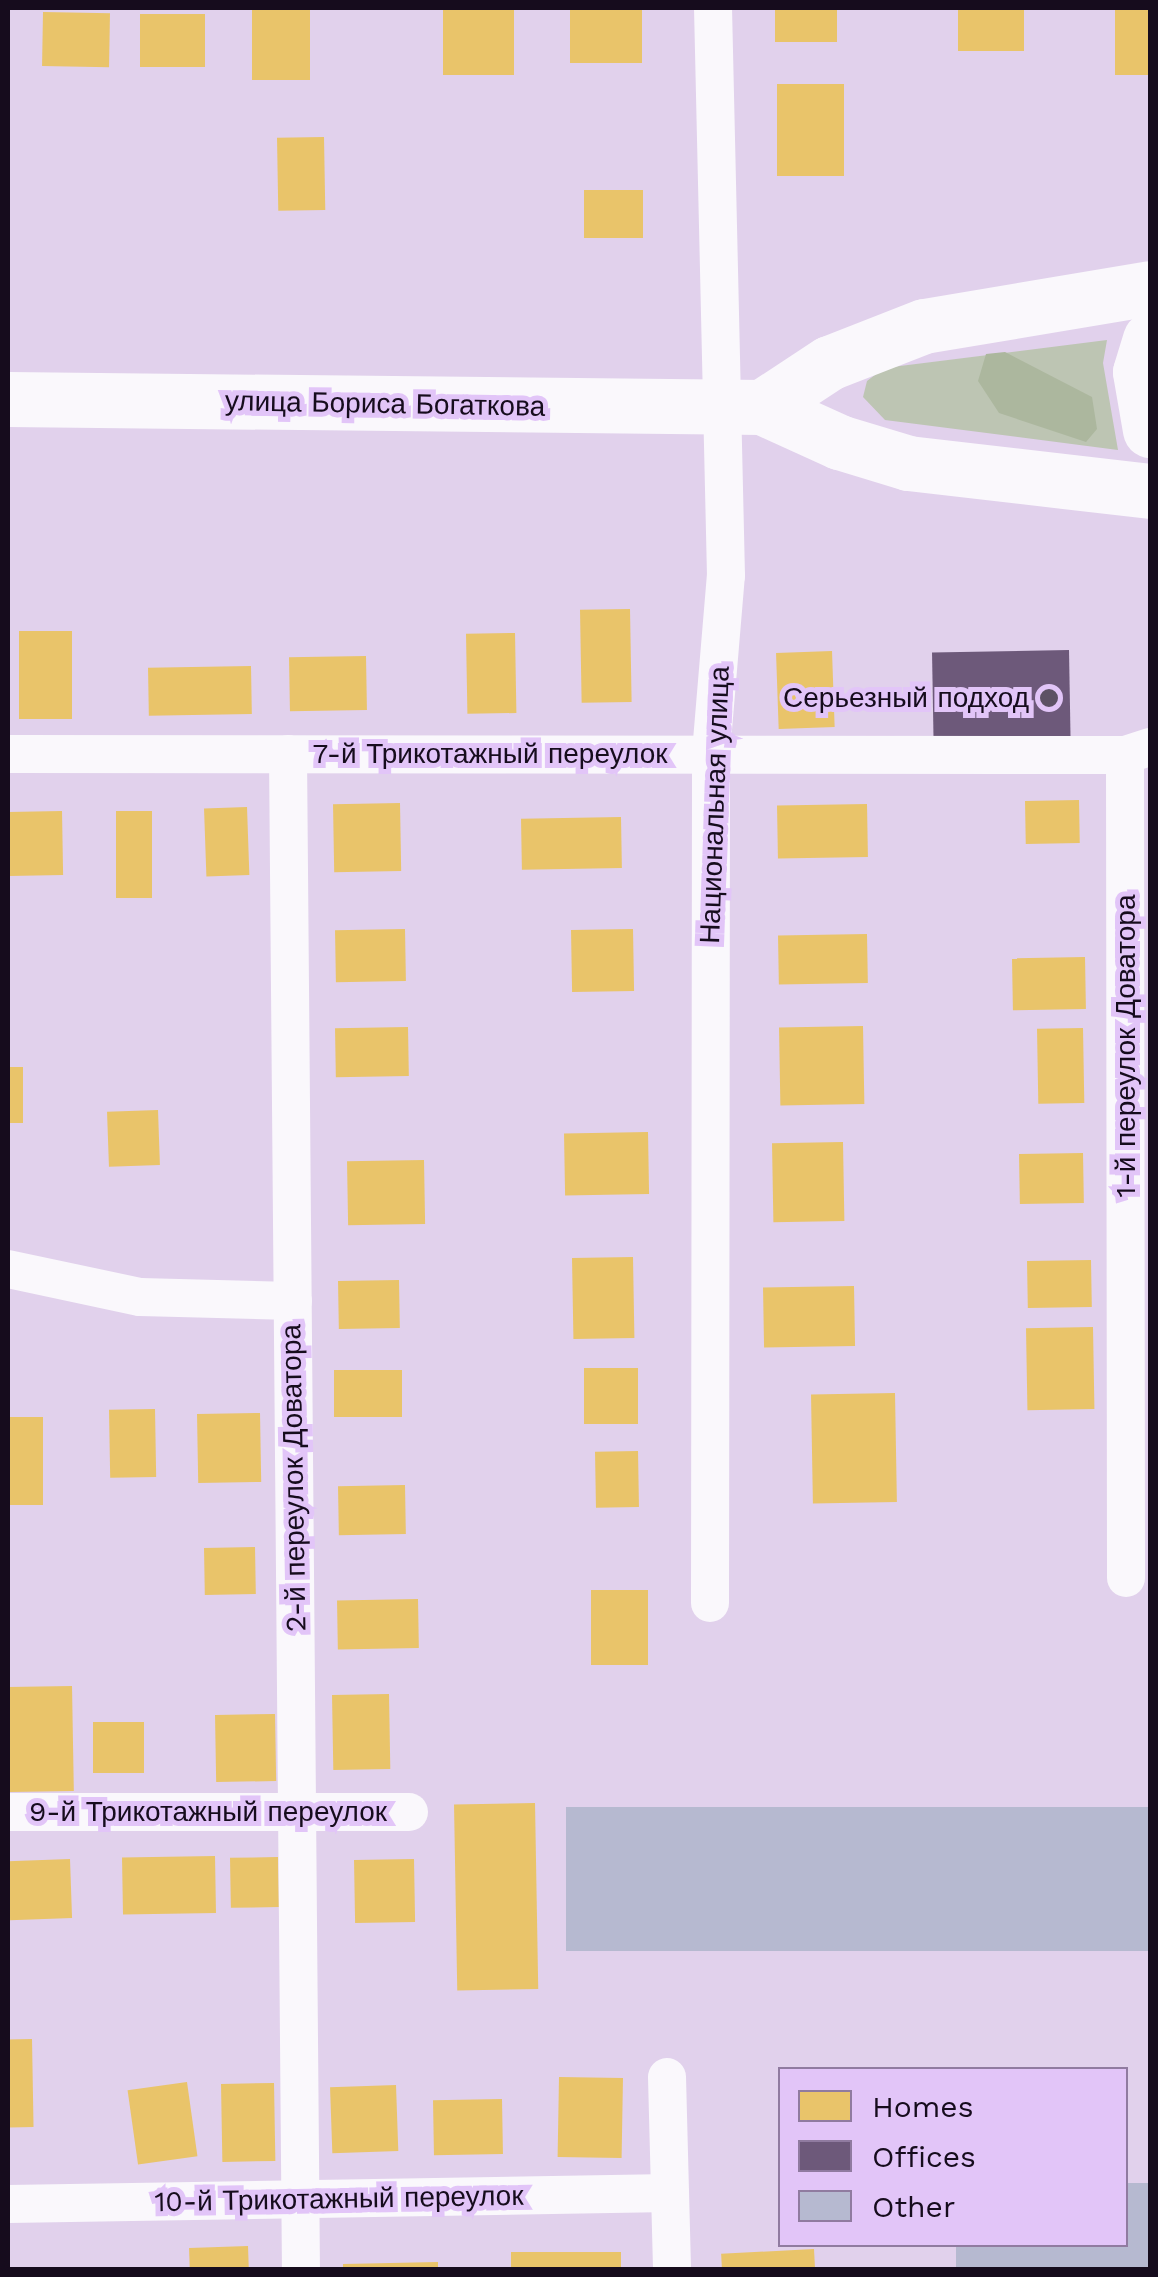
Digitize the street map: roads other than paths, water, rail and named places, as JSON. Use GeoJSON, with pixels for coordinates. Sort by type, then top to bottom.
{"type":"FeatureCollection","features":[{"type":"Feature","properties":{"kind":"main road"},"geometry":{"type":"LineString","coordinates":[[741,408],[828,363],[924,326],[1150,288]]}},
{"type":"Feature","properties":{"kind":"main road"},"geometry":{"type":"LineString","coordinates":[[1150,339],[1140,372],[1150,430]]}},
{"type":"Feature","properties":{"kind":"main road","name":"улица Бориса Богаткова"},"geometry":{"type":"LineString","coordinates":[[8,399],[741,408],[908,463],[1150,491]]}},
{"type":"Feature","properties":{"kind":"street","name":"Национальная улица"},"geometry":{"type":"LineString","coordinates":[[710,1602],[711,753],[741,408],[713,8]]}},
{"type":"Feature","properties":{"kind":"street","name":"7-й Трикотажный переулок"},"geometry":{"type":"LineString","coordinates":[[8,754],[1138,751]]}},
{"type":"Feature","properties":{"kind":"street","name":"1-й переулок Доватора"},"geometry":{"type":"LineString","coordinates":[[1126,1578],[1138,751]]}},
{"type":"Feature","properties":{"kind":"street","name":"2-й переулок Доватора"},"geometry":{"type":"LineString","coordinates":[[288,754],[301,2270]]}},
{"type":"Feature","properties":{"kind":"street"},"geometry":{"type":"LineString","coordinates":[[8,1269],[140,1297],[293,1301]]}},
{"type":"Feature","properties":{"kind":"street","name":"9-й Трикотажный переулок"},"geometry":{"type":"LineString","coordinates":[[8,1812],[409,1812]]}},
{"type":"Feature","properties":{"kind":"street"},"geometry":{"type":"LineString","coordinates":[[667,2077],[672,2270]]}},
{"type":"Feature","properties":{"kind":"street","name":"10-й Трикотажный переулок"},"geometry":{"type":"LineString","coordinates":[[8,2204],[670,2193]]}},
{"type":"Feature","properties":{"kind":"place","name":"Серьезный подход"},"geometry":{"type":"Point","coordinates":[1049,698]}}]}
